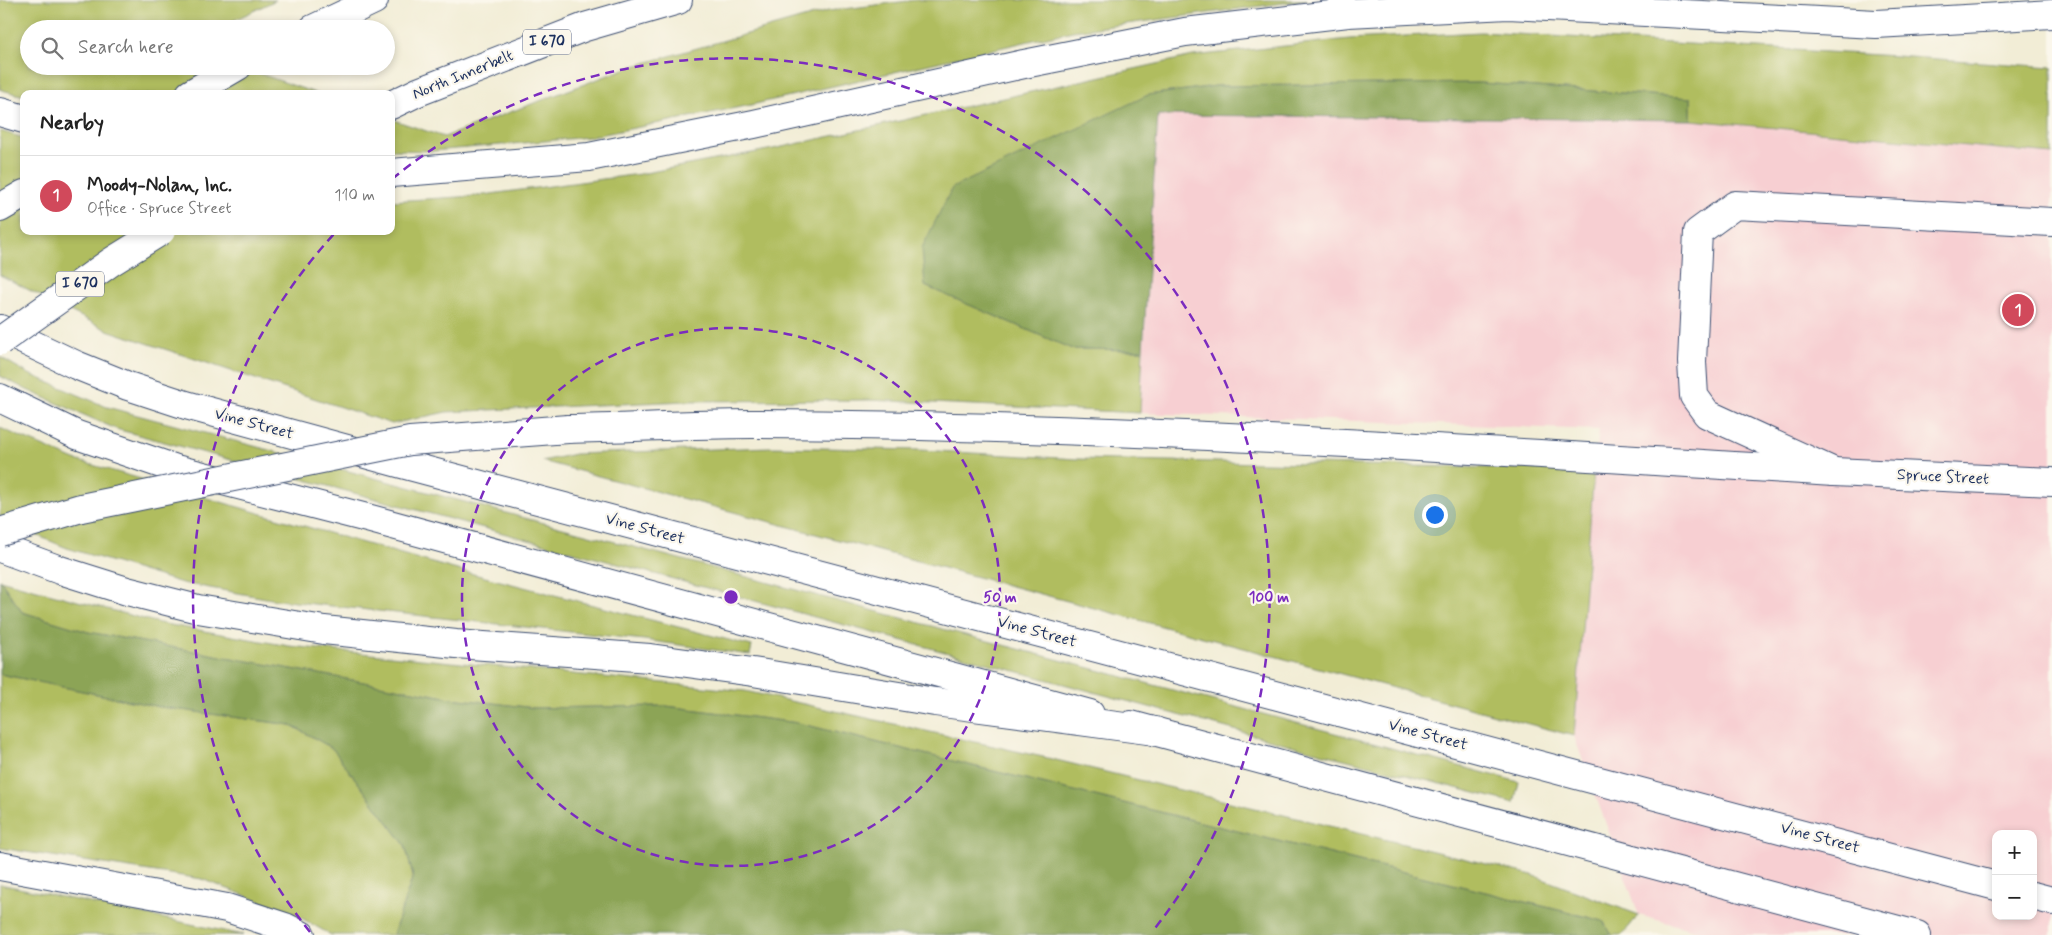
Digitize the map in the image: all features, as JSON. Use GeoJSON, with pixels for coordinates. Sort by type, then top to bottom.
{"type":"FeatureCollection","features":[{"type":"Feature","properties":{"kind":"main road"},"geometry":{"type":"LineString","coordinates":[[332,20],[374,0]]}},
{"type":"Feature","properties":{"kind":"main road","name":"North Innerbelt"},"geometry":{"type":"LineString","coordinates":[[395,103],[418,92],[585,27],[678,0]]}},
{"type":"Feature","properties":{"kind":"main road"},"geometry":{"type":"LineString","coordinates":[[395,173],[589,157],[754,124],[1024,64],[1185,32],[1348,13],[1508,6],[1876,24],[2052,14]]}},
{"type":"Feature","properties":{"kind":"main road"},"geometry":{"type":"LineString","coordinates":[[197,90],[223,75]]}},
{"type":"Feature","properties":{"kind":"main road"},"geometry":{"type":"LineString","coordinates":[[0,112],[20,118]]}},
{"type":"Feature","properties":{"kind":"main road"},"geometry":{"type":"LineString","coordinates":[[0,208],[20,196]]}},
{"type":"Feature","properties":{"kind":"main road"},"geometry":{"type":"LineString","coordinates":[[1834,472],[1707,414],[1694,396],[1692,362],[1698,232],[1735,205],[2052,222]]}},
{"type":"Feature","properties":{"kind":"main road","name":"I 670"},"geometry":{"type":"LineString","coordinates":[[0,341],[111,262],[155,235]]}},
{"type":"Feature","properties":{"kind":"main road","name":"Vine Street"},"geometry":{"type":"LineString","coordinates":[[0,329],[76,365],[128,386],[195,407],[402,464],[1992,885]]}},
{"type":"Feature","properties":{"kind":"main road"},"geometry":{"type":"LineString","coordinates":[[0,398],[77,435],[176,469],[367,518],[1917,935]]}},
{"type":"Feature","properties":{"kind":"main road","name":"Spruce Street"},"geometry":{"type":"LineString","coordinates":[[0,532],[81,508],[410,441],[568,429],[750,424],[1021,429],[1338,442],[1834,472],[2052,482]]}},
{"type":"Feature","properties":{"kind":"main road"},"geometry":{"type":"LineString","coordinates":[[0,548],[68,573],[180,604],[324,630],[456,644],[650,658],[753,672],[935,702],[1155,731]]}},
{"type":"Feature","properties":{"kind":"main road"},"geometry":{"type":"LineString","coordinates":[[0,866],[227,908],[285,927],[301,935]]}},
{"type":"Feature","properties":{"kind":"main road"},"geometry":{"type":"LineString","coordinates":[[2037,897],[2052,901]]}},
{"type":"Feature","properties":{"kind":"shaded area"},"geometry":{"type":"Polygon","coordinates":[[[1158,115],[1691,120],[2052,154],[2052,935],[1712,935],[1639,915],[1574,736],[1594,470],[1599,430],[1140,413],[1158,115]]]}},
{"type":"Feature","properties":{"kind":"green space"},"geometry":{"type":"Polygon","coordinates":[[[0,0],[276,0],[235,20],[20,20],[20,75],[264,75],[307,90],[20,90],[20,95],[0,89],[0,0]]]}},
{"type":"Feature","properties":{"kind":"green space"},"geometry":{"type":"Polygon","coordinates":[[[916,0],[1307,0],[1073,31],[751,105],[589,137],[434,151],[395,150],[395,120],[444,137],[627,68],[828,11],[916,0]]]}},
{"type":"Feature","properties":{"kind":"green space"},"geometry":{"type":"Polygon","coordinates":[[[1481,32],[2052,67],[2052,154],[1691,120],[1691,98],[1480,83],[1216,86],[1148,95],[925,286],[1072,349],[1143,350],[1140,413],[869,400],[686,401],[446,412],[392,424],[107,330],[0,275],[0,131],[20,137],[20,235],[395,235],[395,201],[476,196],[640,174],[773,149],[1193,56],[1349,39],[1481,32]]]}},
{"type":"Feature","properties":{"kind":"green space"},"geometry":{"type":"Polygon","coordinates":[[[1480,83],[1691,98],[1691,120],[1158,115],[1143,350],[1072,349],[925,286],[922,248],[952,188],[1148,95],[1216,86],[1480,83]]]}},
{"type":"Feature","properties":{"kind":"green space"},"geometry":{"type":"Polygon","coordinates":[[[0,357],[29,374],[107,407],[1519,782],[1514,803],[1305,749],[116,429],[27,390],[0,376],[0,357]]]}},
{"type":"Feature","properties":{"kind":"green space"},"geometry":{"type":"Polygon","coordinates":[[[0,428],[75,460],[450,568],[752,646],[750,655],[644,640],[277,600],[182,583],[67,548],[0,520],[0,428]]]}},
{"type":"Feature","properties":{"kind":"green space"},"geometry":{"type":"Polygon","coordinates":[[[770,447],[920,450],[1077,459],[1594,470],[1574,736],[542,461],[575,454],[770,447]]]}},
{"type":"Feature","properties":{"kind":"green space"},"geometry":{"type":"Polygon","coordinates":[[[0,580],[159,623],[289,646],[745,691],[1052,759],[1532,875],[1639,915],[1622,935],[1612,935],[1603,921],[798,723],[666,706],[534,708],[451,698],[88,632],[22,612],[0,580]]]}},
{"type":"Feature","properties":{"kind":"green space"},"geometry":{"type":"Polygon","coordinates":[[[0,580],[22,612],[88,632],[451,698],[534,708],[666,706],[798,723],[1603,921],[1612,935],[393,935],[413,876],[405,845],[332,748],[291,725],[160,707],[0,674],[0,580]]]}},
{"type":"Feature","properties":{"kind":"green space"},"geometry":{"type":"Polygon","coordinates":[[[0,674],[160,707],[291,725],[332,748],[405,845],[413,876],[393,935],[331,935],[296,915],[202,879],[0,848],[0,674]]]}},
{"type":"Feature","properties":{"kind":"green space"},"geometry":{"type":"Polygon","coordinates":[[[0,884],[243,935],[0,935],[0,884]]]}},
{"type":"Feature","properties":{"kind":"place","name":"Moody-Nolan, Inc."},"geometry":{"type":"Point","coordinates":[2018,310]}}]}
